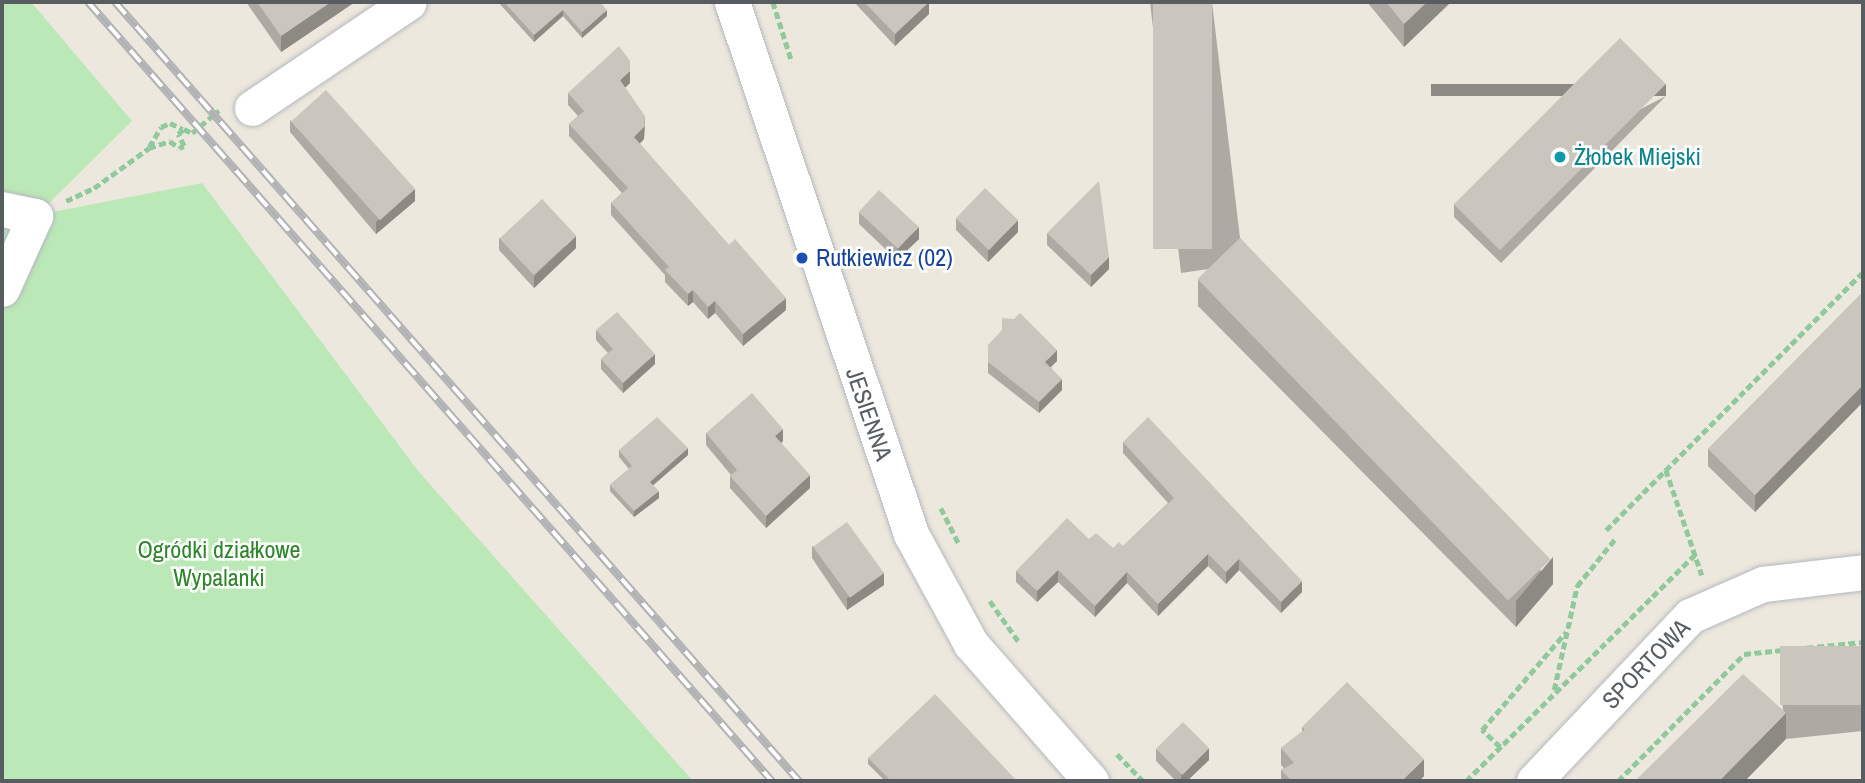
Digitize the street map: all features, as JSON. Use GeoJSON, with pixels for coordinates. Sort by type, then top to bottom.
{"type":"FeatureCollection","features":[{"type":"Feature","properties":{"kind":"street"},"geometry":{"type":"LineString","coordinates":[[239,110],[409,2]]}},
{"type":"Feature","properties":{"kind":"street","name":"JESIENNA"},"geometry":{"type":"LineString","coordinates":[[732,2],[911,534],[971,644],[1091,781]]}},
{"type":"Feature","properties":{"kind":"street"},"geometry":{"type":"LineString","coordinates":[[2,209],[35,216],[2,289]]}},
{"type":"Feature","properties":{"kind":"street","name":"SPORTOWA"},"geometry":{"type":"LineString","coordinates":[[1534,781],[1690,616],[1763,584],[1863,572]]}},
{"type":"Feature","properties":{"kind":"path"},"geometry":{"type":"LineString","coordinates":[[773,2],[793,68]]}},
{"type":"Feature","properties":{"kind":"path"},"geometry":{"type":"LineString","coordinates":[[149,148],[161,127],[170,123],[192,133],[223,107],[239,110]]}},
{"type":"Feature","properties":{"kind":"path"},"geometry":{"type":"LineString","coordinates":[[35,216],[94,188],[149,148],[170,141],[180,148],[184,146],[178,134],[184,129]]}},
{"type":"Feature","properties":{"kind":"path"},"geometry":{"type":"LineString","coordinates":[[1606,530],[1863,272]]}},
{"type":"Feature","properties":{"kind":"path"},"geometry":{"type":"LineString","coordinates":[[1666,470],[1712,606]]}},
{"type":"Feature","properties":{"kind":"path"},"geometry":{"type":"LineString","coordinates":[[939,504],[966,556]]}},
{"type":"Feature","properties":{"kind":"path"},"geometry":{"type":"LineString","coordinates":[[1554,691],[1577,586],[1615,539]]}},
{"type":"Feature","properties":{"kind":"path"},"geometry":{"type":"LineString","coordinates":[[1466,781],[1695,554]]}},
{"type":"Feature","properties":{"kind":"path"},"geometry":{"type":"LineString","coordinates":[[987,597],[1022,646]]}},
{"type":"Feature","properties":{"kind":"path"},"geometry":{"type":"LineString","coordinates":[[1500,747],[1482,730],[1567,631]]}},
{"type":"Feature","properties":{"kind":"path"},"geometry":{"type":"LineString","coordinates":[[1621,780],[1744,654],[1863,642]]}},
{"type":"Feature","properties":{"kind":"path"},"geometry":{"type":"LineString","coordinates":[[1112,748],[1143,781]]}},
{"type":"Feature","properties":{"kind":"green space","name":"Ogródki działkowe Wypalanki"},"geometry":{"type":"Polygon","coordinates":[[[2,2],[31,2],[132,121],[37,215],[202,183],[419,472],[693,781],[2,781],[2,2]]]}},
{"type":"Feature","properties":{"kind":"building"},"geometry":{"type":"Polygon","coordinates":[[[257,2],[331,2],[281,36],[257,2]]]}},
{"type":"Feature","properties":{"kind":"building"},"geometry":{"type":"Polygon","coordinates":[[[504,2],[600,2],[607,10],[582,32],[563,10],[534,35],[504,2]]]}},
{"type":"Feature","properties":{"kind":"building"},"geometry":{"type":"Polygon","coordinates":[[[864,2],[929,2],[895,34],[864,2]]]}},
{"type":"Feature","properties":{"kind":"building"},"geometry":{"type":"Polygon","coordinates":[[[1153,2],[1212,2],[1212,249],[1153,249],[1153,2]]]}},
{"type":"Feature","properties":{"kind":"building"},"geometry":{"type":"Polygon","coordinates":[[[1386,2],[1427,2],[1404,24],[1386,2]]]}},
{"type":"Feature","properties":{"kind":"building","name":"Żłobek Miejski"},"geometry":{"type":"Polygon","coordinates":[[[1620,38],[1666,84],[1500,250],[1454,204],[1620,38]]]}},
{"type":"Feature","properties":{"kind":"building"},"geometry":{"type":"Polygon","coordinates":[[[619,46],[630,61],[630,71],[620,80],[645,116],[644,127],[634,137],[729,245],[735,239],[786,298],[743,334],[715,301],[708,307],[693,290],[688,294],[665,270],[669,267],[611,203],[628,188],[569,124],[584,111],[568,93],[619,46]]]}},
{"type":"Feature","properties":{"kind":"building"},"geometry":{"type":"Polygon","coordinates":[[[326,90],[415,189],[380,220],[291,121],[326,90]]]}},
{"type":"Feature","properties":{"kind":"building"},"geometry":{"type":"Polygon","coordinates":[[[1099,181],[1109,257],[1091,275],[1047,233],[1099,181]]]}},
{"type":"Feature","properties":{"kind":"building"},"geometry":{"type":"Polygon","coordinates":[[[985,188],[1018,220],[989,250],[956,218],[985,188]]]}},
{"type":"Feature","properties":{"kind":"building"},"geometry":{"type":"Polygon","coordinates":[[[879,190],[918,227],[898,249],[859,212],[879,190]]]}},
{"type":"Feature","properties":{"kind":"building"},"geometry":{"type":"Polygon","coordinates":[[[542,199],[576,236],[534,275],[500,239],[542,199]]]}},
{"type":"Feature","properties":{"kind":"building"},"geometry":{"type":"Polygon","coordinates":[[[1240,238],[1551,560],[1508,601],[1198,279],[1240,238]]]}},
{"type":"Feature","properties":{"kind":"building"},"geometry":{"type":"Polygon","coordinates":[[[1863,292],[1863,385],[1755,495],[1708,449],[1863,292]]]}},
{"type":"Feature","properties":{"kind":"building"},"geometry":{"type":"Polygon","coordinates":[[[617,312],[655,354],[623,383],[601,359],[613,349],[596,330],[617,312]]]}},
{"type":"Feature","properties":{"kind":"building"},"geometry":{"type":"Polygon","coordinates":[[[1020,313],[1057,350],[1045,362],[1062,379],[1039,402],[988,362],[988,345],[1002,330],[1002,318],[1014,319],[1020,313]]]}},
{"type":"Feature","properties":{"kind":"building"},"geometry":{"type":"Polygon","coordinates":[[[752,393],[783,429],[775,436],[810,475],[766,516],[730,476],[737,470],[706,433],[752,393]]]}},
{"type":"Feature","properties":{"kind":"building"},"geometry":{"type":"Polygon","coordinates":[[[657,417],[688,448],[650,482],[659,491],[634,511],[610,485],[632,466],[619,450],[657,417]]]}},
{"type":"Feature","properties":{"kind":"building"},"geometry":{"type":"Polygon","coordinates":[[[1148,417],[1302,581],[1281,602],[1239,559],[1226,572],[1208,554],[1158,604],[1127,572],[1095,606],[1058,570],[1037,591],[1016,571],[1067,518],[1089,539],[1096,533],[1113,548],[1119,542],[1123,546],[1174,498],[1123,442],[1148,417]]]}},
{"type":"Feature","properties":{"kind":"building"},"geometry":{"type":"Polygon","coordinates":[[[847,522],[884,573],[850,598],[813,547],[847,522]]]}},
{"type":"Feature","properties":{"kind":"building"},"geometry":{"type":"Polygon","coordinates":[[[1780,646],[1863,646],[1863,705],[1780,705],[1780,646]]]}},
{"type":"Feature","properties":{"kind":"building"},"geometry":{"type":"Polygon","coordinates":[[[1743,674],[1786,713],[1719,781],[1635,781],[1743,674]]]}},
{"type":"Feature","properties":{"kind":"building"},"geometry":{"type":"Polygon","coordinates":[[[1347,682],[1424,759],[1402,781],[1292,781],[1281,770],[1294,763],[1281,748],[1305,729],[1302,727],[1347,682]]]}},
{"type":"Feature","properties":{"kind":"building"},"geometry":{"type":"Polygon","coordinates":[[[935,694],[1017,781],[891,781],[868,758],[935,694]]]}},
{"type":"Feature","properties":{"kind":"building"},"geometry":{"type":"Polygon","coordinates":[[[1183,722],[1209,748],[1182,775],[1156,749],[1183,722]]]}},
{"type":"Feature","properties":{"kind":"railway"},"geometry":{"type":"LineString","coordinates":[[88,2],[772,781]]}},
{"type":"Feature","properties":{"kind":"railway"},"geometry":{"type":"LineString","coordinates":[[115,2],[799,781]]}},
{"type":"Feature","properties":{"kind":"place","name":"Żłobek Miejski"},"geometry":{"type":"Point","coordinates":[1560,157]}},
{"type":"Feature","properties":{"kind":"place","name":"Rutkiewicz (02)"},"geometry":{"type":"Point","coordinates":[802,258]}}]}
